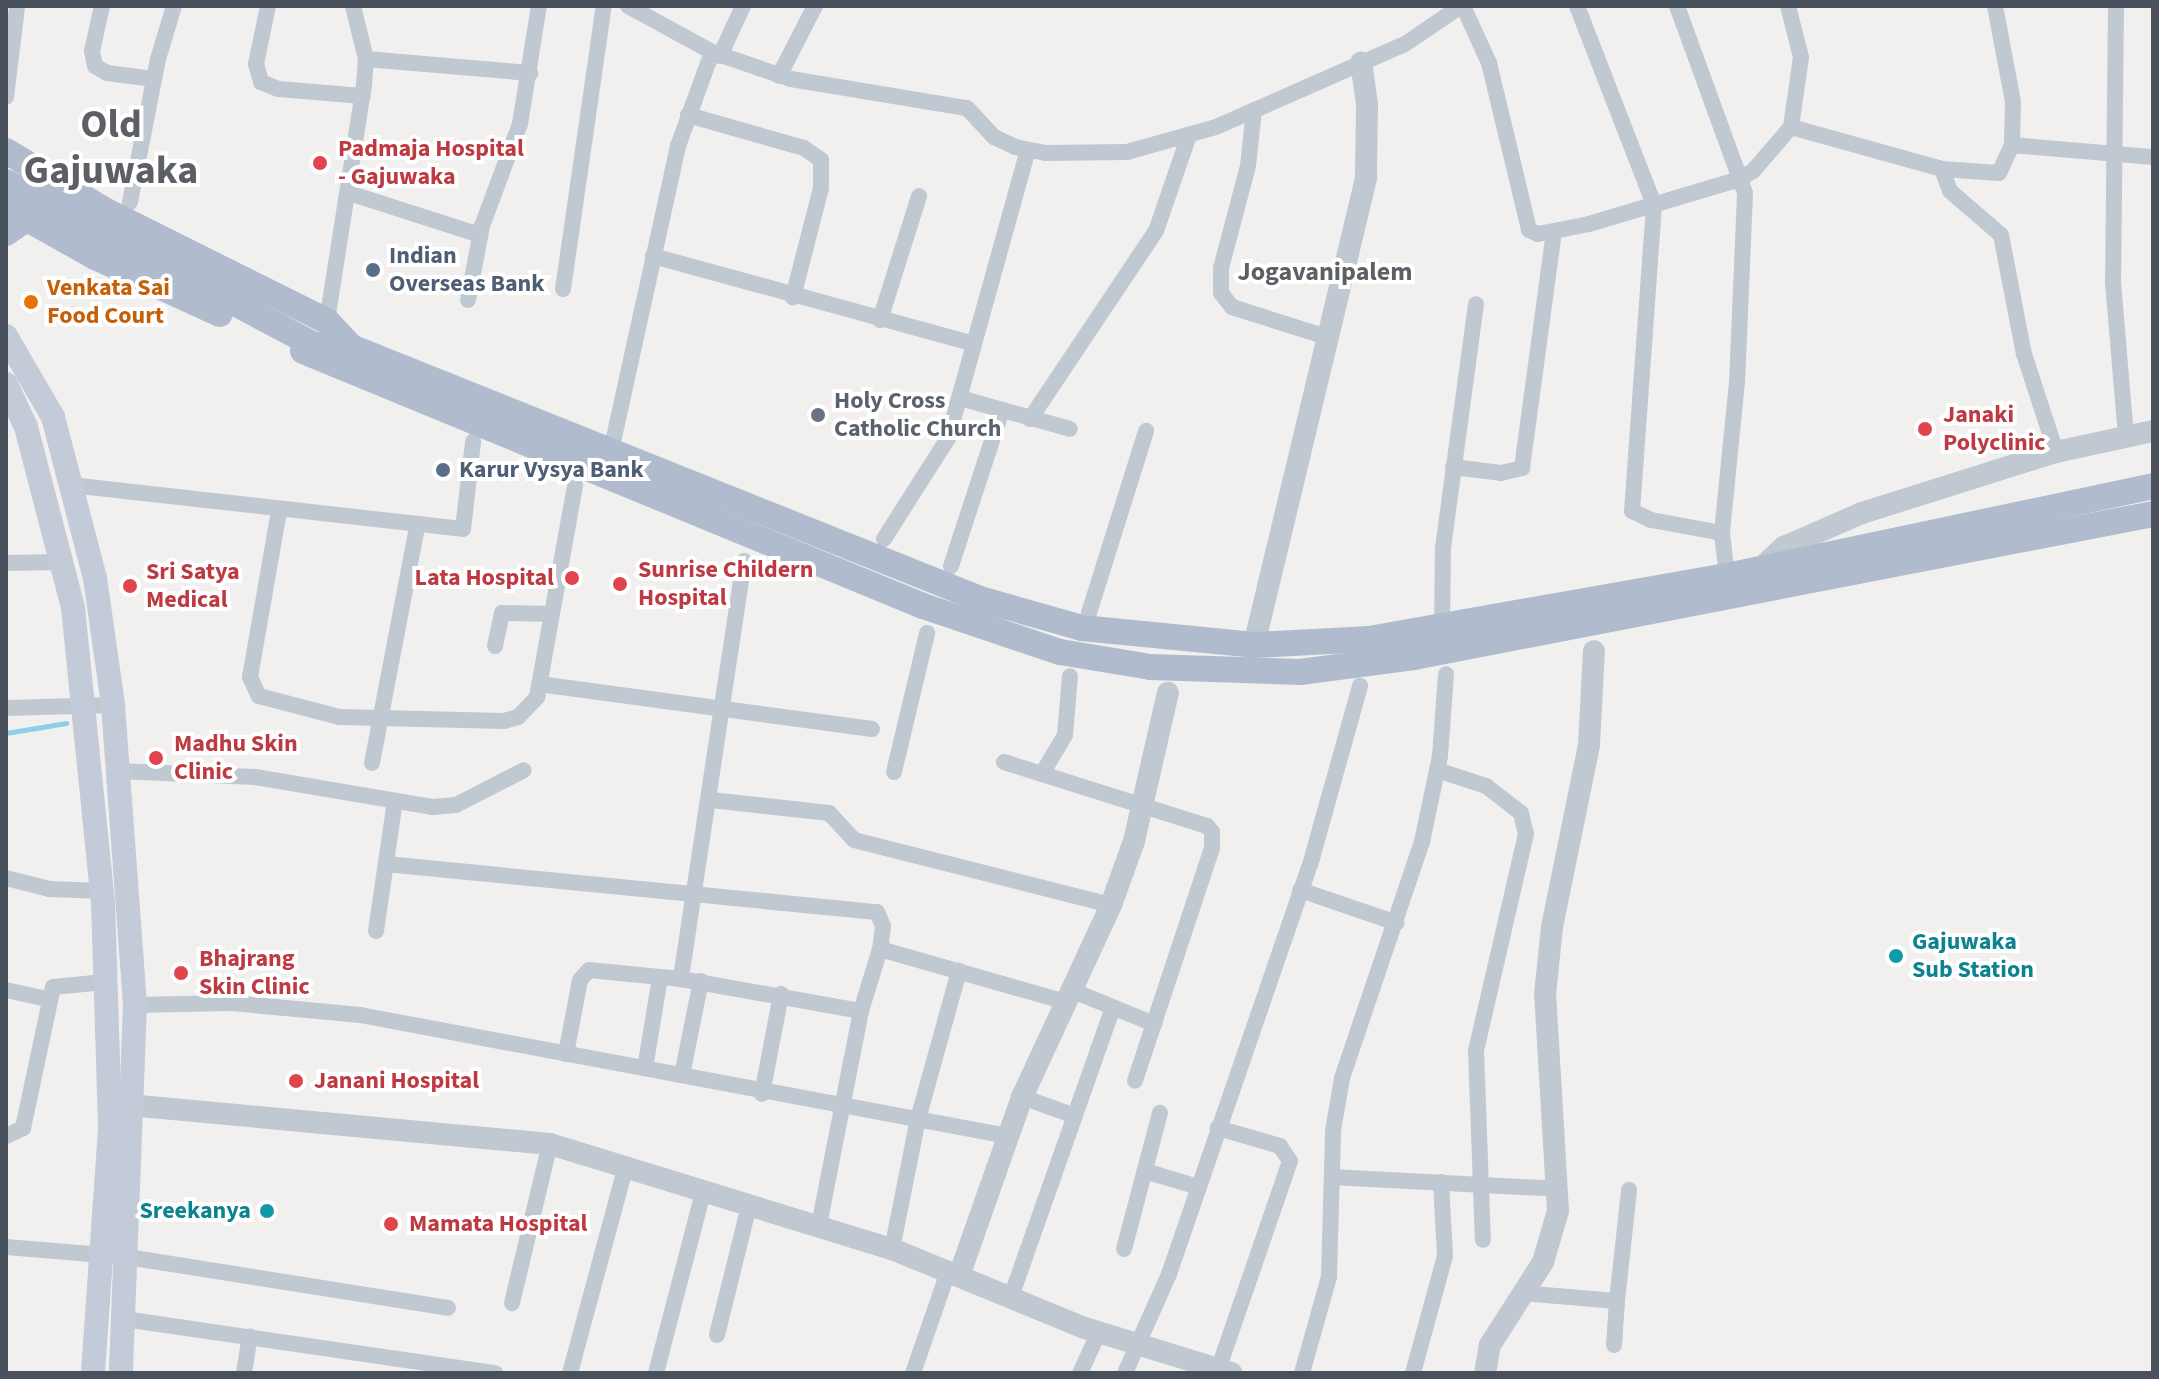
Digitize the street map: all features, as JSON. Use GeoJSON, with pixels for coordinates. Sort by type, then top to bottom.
{"type":"FeatureCollection","features":[{"type":"Feature","properties":{"kind":"main road"},"geometry":{"type":"LineString","coordinates":[[6,151],[106,211],[327,321],[357,368]]}},
{"type":"Feature","properties":{"kind":"main road"},"geometry":{"type":"LineString","coordinates":[[6,182],[357,368],[611,451],[1032,616],[1174,640],[1254,645],[1369,639],[1442,628],[1727,576],[2153,486]]}},
{"type":"Feature","properties":{"kind":"main road"},"geometry":{"type":"LineString","coordinates":[[13,219],[147,281],[923,606],[1060,652],[1151,667],[1300,672],[1414,657],[2153,514]]}},
{"type":"Feature","properties":{"kind":"main road"},"geometry":{"type":"LineString","coordinates":[[6,336],[53,417],[95,578],[113,705],[135,1005],[121,1373]]}},
{"type":"Feature","properties":{"kind":"main road"},"geometry":{"type":"LineString","coordinates":[[8,392],[62,562],[85,708],[102,891],[110,1129],[93,1373]]}},
{"type":"Feature","properties":{"kind":"street"},"geometry":{"type":"LineString","coordinates":[[102,6],[92,51],[95,66],[107,73],[154,79]]}},
{"type":"Feature","properties":{"kind":"street"},"geometry":{"type":"LineString","coordinates":[[130,202],[154,79],[174,6]]}},
{"type":"Feature","properties":{"kind":"street"},"geometry":{"type":"LineString","coordinates":[[268,6],[256,64],[261,82],[278,89],[363,96]]}},
{"type":"Feature","properties":{"kind":"street"},"geometry":{"type":"LineString","coordinates":[[327,321],[363,96],[366,59],[353,6]]}},
{"type":"Feature","properties":{"kind":"street"},"geometry":{"type":"LineString","coordinates":[[468,300],[480,235],[520,124],[539,6]]}},
{"type":"Feature","properties":{"kind":"street"},"geometry":{"type":"LineString","coordinates":[[563,289],[604,6]]}},
{"type":"Feature","properties":{"kind":"street"},"geometry":{"type":"LineString","coordinates":[[628,6],[716,54],[779,76],[952,104],[976,112],[994,137],[1028,150],[1127,152],[1188,138],[1254,110],[1427,32],[1462,6],[1489,63],[1529,230],[1554,231],[1654,205],[1743,177],[1791,127],[1801,57],[1788,6]]}},
{"type":"Feature","properties":{"kind":"street"},"geometry":{"type":"LineString","coordinates":[[611,451],[653,256],[688,115],[716,54],[743,6]]}},
{"type":"Feature","properties":{"kind":"street"},"geometry":{"type":"LineString","coordinates":[[779,76],[815,6]]}},
{"type":"Feature","properties":{"kind":"street"},"geometry":{"type":"LineString","coordinates":[[1577,6],[1654,205],[1632,511],[1651,520],[1722,533]]}},
{"type":"Feature","properties":{"kind":"street"},"geometry":{"type":"LineString","coordinates":[[1677,6],[1743,177],[1736,396],[1722,533],[1727,576]]}},
{"type":"Feature","properties":{"kind":"street"},"geometry":{"type":"LineString","coordinates":[[1791,127],[1942,169],[1999,173],[2012,145],[2011,76],[1995,6]]}},
{"type":"Feature","properties":{"kind":"street"},"geometry":{"type":"LineString","coordinates":[[2116,6],[2114,320],[2126,436]]}},
{"type":"Feature","properties":{"kind":"street"},"geometry":{"type":"LineString","coordinates":[[6,97],[17,7]]}},
{"type":"Feature","properties":{"kind":"street"},"geometry":{"type":"LineString","coordinates":[[366,59],[530,73]]}},
{"type":"Feature","properties":{"kind":"street"},"geometry":{"type":"LineString","coordinates":[[1254,645],[1330,338],[1366,177],[1368,116],[1361,62]]}},
{"type":"Feature","properties":{"kind":"street"},"geometry":{"type":"LineString","coordinates":[[1254,110],[1248,166],[1221,268],[1221,293],[1232,307],[1330,338]]}},
{"type":"Feature","properties":{"kind":"street"},"geometry":{"type":"LineString","coordinates":[[688,115],[804,148],[821,160],[821,188],[793,297]]}},
{"type":"Feature","properties":{"kind":"street"},"geometry":{"type":"LineString","coordinates":[[1030,419],[1156,231],[1188,138]]}},
{"type":"Feature","properties":{"kind":"street"},"geometry":{"type":"LineString","coordinates":[[2012,145],[2153,157]]}},
{"type":"Feature","properties":{"kind":"street"},"geometry":{"type":"LineString","coordinates":[[884,539],[941,452],[960,398],[1028,150]]}},
{"type":"Feature","properties":{"kind":"street"},"geometry":{"type":"LineString","coordinates":[[1942,169],[1950,191],[2001,235],[2024,354],[2056,452]]}},
{"type":"Feature","properties":{"kind":"street"},"geometry":{"type":"LineString","coordinates":[[349,193],[480,235]]}},
{"type":"Feature","properties":{"kind":"street"},"geometry":{"type":"LineString","coordinates":[[880,320],[919,196]]}},
{"type":"Feature","properties":{"kind":"street"},"geometry":{"type":"LineString","coordinates":[[1453,467],[1501,473],[1522,468],[1554,231]]}},
{"type":"Feature","properties":{"kind":"street"},"geometry":{"type":"LineString","coordinates":[[653,256],[793,297],[974,344]]}},
{"type":"Feature","properties":{"kind":"street"},"geometry":{"type":"LineString","coordinates":[[1442,628],[1443,548],[1476,304]]}},
{"type":"Feature","properties":{"kind":"street"},"geometry":{"type":"LineString","coordinates":[[960,398],[1070,429]]}},
{"type":"Feature","properties":{"kind":"street"},"geometry":{"type":"LineString","coordinates":[[951,566],[1002,410]]}},
{"type":"Feature","properties":{"kind":"street"},"geometry":{"type":"LineString","coordinates":[[1089,613],[1146,431]]}},
{"type":"Feature","properties":{"kind":"street"},"geometry":{"type":"LineString","coordinates":[[1760,569],[1784,547],[1816,531],[2056,452],[2153,431]]}},
{"type":"Feature","properties":{"kind":"street"},"geometry":{"type":"LineString","coordinates":[[71,485],[417,527],[463,529],[473,442]]}},
{"type":"Feature","properties":{"kind":"street"},"geometry":{"type":"LineString","coordinates":[[279,511],[252,663],[253,687],[270,701],[315,713],[380,719],[504,721],[529,709],[539,684],[575,485]]}},
{"type":"Feature","properties":{"kind":"street"},"geometry":{"type":"LineString","coordinates":[[372,763],[417,527]]}},
{"type":"Feature","properties":{"kind":"street"},"geometry":{"type":"LineString","coordinates":[[681,979],[711,800],[744,561]]}},
{"type":"Feature","properties":{"kind":"street"},"geometry":{"type":"LineString","coordinates":[[6,563],[62,562]]}},
{"type":"Feature","properties":{"kind":"street"},"geometry":{"type":"LineString","coordinates":[[495,646],[502,613],[552,614]]}},
{"type":"Feature","properties":{"kind":"street"},"geometry":{"type":"LineString","coordinates":[[894,772],[927,633]]}},
{"type":"Feature","properties":{"kind":"street"},"geometry":{"type":"LineString","coordinates":[[1485,1373],[1490,1345],[1543,1262],[1558,1211],[1545,995],[1552,927],[1586,769],[1594,651]]}},
{"type":"Feature","properties":{"kind":"street"},"geometry":{"type":"LineString","coordinates":[[1302,1373],[1329,1277],[1332,1177],[1342,1078],[1367,995],[1397,923],[1437,770],[1446,674]]}},
{"type":"Feature","properties":{"kind":"street"},"geometry":{"type":"LineString","coordinates":[[1042,774],[1065,735],[1070,676]]}},
{"type":"Feature","properties":{"kind":"street"},"geometry":{"type":"LineString","coordinates":[[539,684],[872,729]]}},
{"type":"Feature","properties":{"kind":"street"},"geometry":{"type":"LineString","coordinates":[[1125,1373],[1141,1346],[1300,890],[1360,686]]}},
{"type":"Feature","properties":{"kind":"street"},"geometry":{"type":"LineString","coordinates":[[913,1373],[1022,1097],[1111,905],[1142,805],[1168,693]]}},
{"type":"Feature","properties":{"kind":"street"},"geometry":{"type":"LineString","coordinates":[[6,708],[113,705]]}},
{"type":"Feature","properties":{"kind":"street"},"geometry":{"type":"LineString","coordinates":[[1004,762],[1207,826],[1214,840],[1135,1081]]}},
{"type":"Feature","properties":{"kind":"street"},"geometry":{"type":"LineString","coordinates":[[118,771],[255,777],[395,801],[456,805],[524,770]]}},
{"type":"Feature","properties":{"kind":"street"},"geometry":{"type":"LineString","coordinates":[[1437,770],[1486,786],[1521,813],[1526,834],[1476,1051],[1483,1240]]}},
{"type":"Feature","properties":{"kind":"street"},"geometry":{"type":"LineString","coordinates":[[711,800],[829,813],[854,840],[1111,905]]}},
{"type":"Feature","properties":{"kind":"street"},"geometry":{"type":"LineString","coordinates":[[376,931],[395,801]]}},
{"type":"Feature","properties":{"kind":"street"},"geometry":{"type":"LineString","coordinates":[[386,864],[877,912],[883,926],[880,949],[861,1011],[819,1225]]}},
{"type":"Feature","properties":{"kind":"street"},"geometry":{"type":"LineString","coordinates":[[6,878],[49,889],[102,891]]}},
{"type":"Feature","properties":{"kind":"street"},"geometry":{"type":"LineString","coordinates":[[1300,890],[1397,923]]}},
{"type":"Feature","properties":{"kind":"street"},"geometry":{"type":"LineString","coordinates":[[880,949],[1113,1007],[1154,1024]]}},
{"type":"Feature","properties":{"kind":"street"},"geometry":{"type":"LineString","coordinates":[[566,1054],[580,980],[589,970],[701,981],[861,1011]]}},
{"type":"Feature","properties":{"kind":"street"},"geometry":{"type":"LineString","coordinates":[[892,1249],[918,1119],[959,971]]}},
{"type":"Feature","properties":{"kind":"street"},"geometry":{"type":"LineString","coordinates":[[645,1068],[660,977]]}},
{"type":"Feature","properties":{"kind":"street"},"geometry":{"type":"LineString","coordinates":[[682,1075],[701,981]]}},
{"type":"Feature","properties":{"kind":"street"},"geometry":{"type":"LineString","coordinates":[[6,1136],[23,1128],[47,999],[53,987],[64,982],[105,982]]}},
{"type":"Feature","properties":{"kind":"street"},"geometry":{"type":"LineString","coordinates":[[6,990],[47,999]]}},
{"type":"Feature","properties":{"kind":"street"},"geometry":{"type":"LineString","coordinates":[[762,1094],[781,994]]}},
{"type":"Feature","properties":{"kind":"street"},"geometry":{"type":"LineString","coordinates":[[135,1005],[231,1003],[360,1015],[682,1075],[762,1094],[1007,1136]]}},
{"type":"Feature","properties":{"kind":"street"},"geometry":{"type":"LineString","coordinates":[[1011,1297],[1113,1007]]}},
{"type":"Feature","properties":{"kind":"street"},"geometry":{"type":"LineString","coordinates":[[1022,1097],[1075,1116]]}},
{"type":"Feature","properties":{"kind":"street"},"geometry":{"type":"LineString","coordinates":[[129,1105],[550,1144],[892,1249],[1099,1332],[1222,1372],[1290,1161],[1280,1146],[1218,1128]]}},
{"type":"Feature","properties":{"kind":"street"},"geometry":{"type":"LineString","coordinates":[[1124,1249],[1160,1113]]}},
{"type":"Feature","properties":{"kind":"street"},"geometry":{"type":"LineString","coordinates":[[512,1303],[550,1144]]}},
{"type":"Feature","properties":{"kind":"street"},"geometry":{"type":"LineString","coordinates":[[570,1373],[626,1165]]}},
{"type":"Feature","properties":{"kind":"street"},"geometry":{"type":"LineString","coordinates":[[1145,1171],[1198,1187]]}},
{"type":"Feature","properties":{"kind":"street"},"geometry":{"type":"LineString","coordinates":[[1332,1177],[1558,1189]]}},
{"type":"Feature","properties":{"kind":"street"},"geometry":{"type":"LineString","coordinates":[[1413,1373],[1445,1256],[1441,1182]]}},
{"type":"Feature","properties":{"kind":"street"},"geometry":{"type":"LineString","coordinates":[[1614,1345],[1629,1190]]}},
{"type":"Feature","properties":{"kind":"street"},"geometry":{"type":"LineString","coordinates":[[656,1373],[703,1192]]}},
{"type":"Feature","properties":{"kind":"street"},"geometry":{"type":"LineString","coordinates":[[717,1335],[749,1206]]}},
{"type":"Feature","properties":{"kind":"street"},"geometry":{"type":"LineString","coordinates":[[6,1247],[127,1257],[448,1308]]}},
{"type":"Feature","properties":{"kind":"street"},"geometry":{"type":"LineString","coordinates":[[1521,1293],[1617,1301]]}},
{"type":"Feature","properties":{"kind":"street"},"geometry":{"type":"LineString","coordinates":[[124,1319],[495,1373]]}},
{"type":"Feature","properties":{"kind":"street"},"geometry":{"type":"LineString","coordinates":[[1080,1373],[1099,1332]]}},
{"type":"Feature","properties":{"kind":"street"},"geometry":{"type":"LineString","coordinates":[[244,1373],[250,1336]]}},
{"type":"Feature","properties":{"kind":"waterway"},"geometry":{"type":"LineString","coordinates":[[6,733],[66,723]]}},
{"type":"Feature","properties":{"kind":"place","name":"Padmaja Hospital - Gajuwaka"},"geometry":{"type":"Point","coordinates":[320,163]}},
{"type":"Feature","properties":{"kind":"place","name":"Indian Overseas Bank"},"geometry":{"type":"Point","coordinates":[373,270]}},
{"type":"Feature","properties":{"kind":"place","name":"Venkata Sai Food Court"},"geometry":{"type":"Point","coordinates":[31,302]}},
{"type":"Feature","properties":{"kind":"place","name":"Holy Cross Catholic Church"},"geometry":{"type":"Point","coordinates":[818,415]}},
{"type":"Feature","properties":{"kind":"place","name":"Janaki Polyclinic"},"geometry":{"type":"Point","coordinates":[1925,429]}},
{"type":"Feature","properties":{"kind":"place","name":"Karur Vysya Bank"},"geometry":{"type":"Point","coordinates":[443,470]}},
{"type":"Feature","properties":{"kind":"place","name":"Lata Hospital"},"geometry":{"type":"Point","coordinates":[572,578]}},
{"type":"Feature","properties":{"kind":"place","name":"Sunrise Childern Hospital"},"geometry":{"type":"Point","coordinates":[620,584]}},
{"type":"Feature","properties":{"kind":"place","name":"Sri Satya Medical"},"geometry":{"type":"Point","coordinates":[130,586]}},
{"type":"Feature","properties":{"kind":"place","name":"Madhu Skin Clinic"},"geometry":{"type":"Point","coordinates":[156,758]}},
{"type":"Feature","properties":{"kind":"place","name":"Gajuwaka Sub Station"},"geometry":{"type":"Point","coordinates":[1896,956]}},
{"type":"Feature","properties":{"kind":"place","name":"Bhajrang Skin Clinic"},"geometry":{"type":"Point","coordinates":[181,973]}},
{"type":"Feature","properties":{"kind":"place","name":"Janani Hospital"},"geometry":{"type":"Point","coordinates":[296,1081]}},
{"type":"Feature","properties":{"kind":"place","name":"Sreekanya"},"geometry":{"type":"Point","coordinates":[267,1211]}},
{"type":"Feature","properties":{"kind":"place","name":"Mamata Hospital"},"geometry":{"type":"Point","coordinates":[391,1224]}},
{"type":"Feature","properties":{"kind":"district","name":"Old Gajuwaka"},"geometry":{"type":"Point","coordinates":[111,148]}},
{"type":"Feature","properties":{"kind":"district","name":"Jogavanipalem"},"geometry":{"type":"Point","coordinates":[1325,272]}}]}
